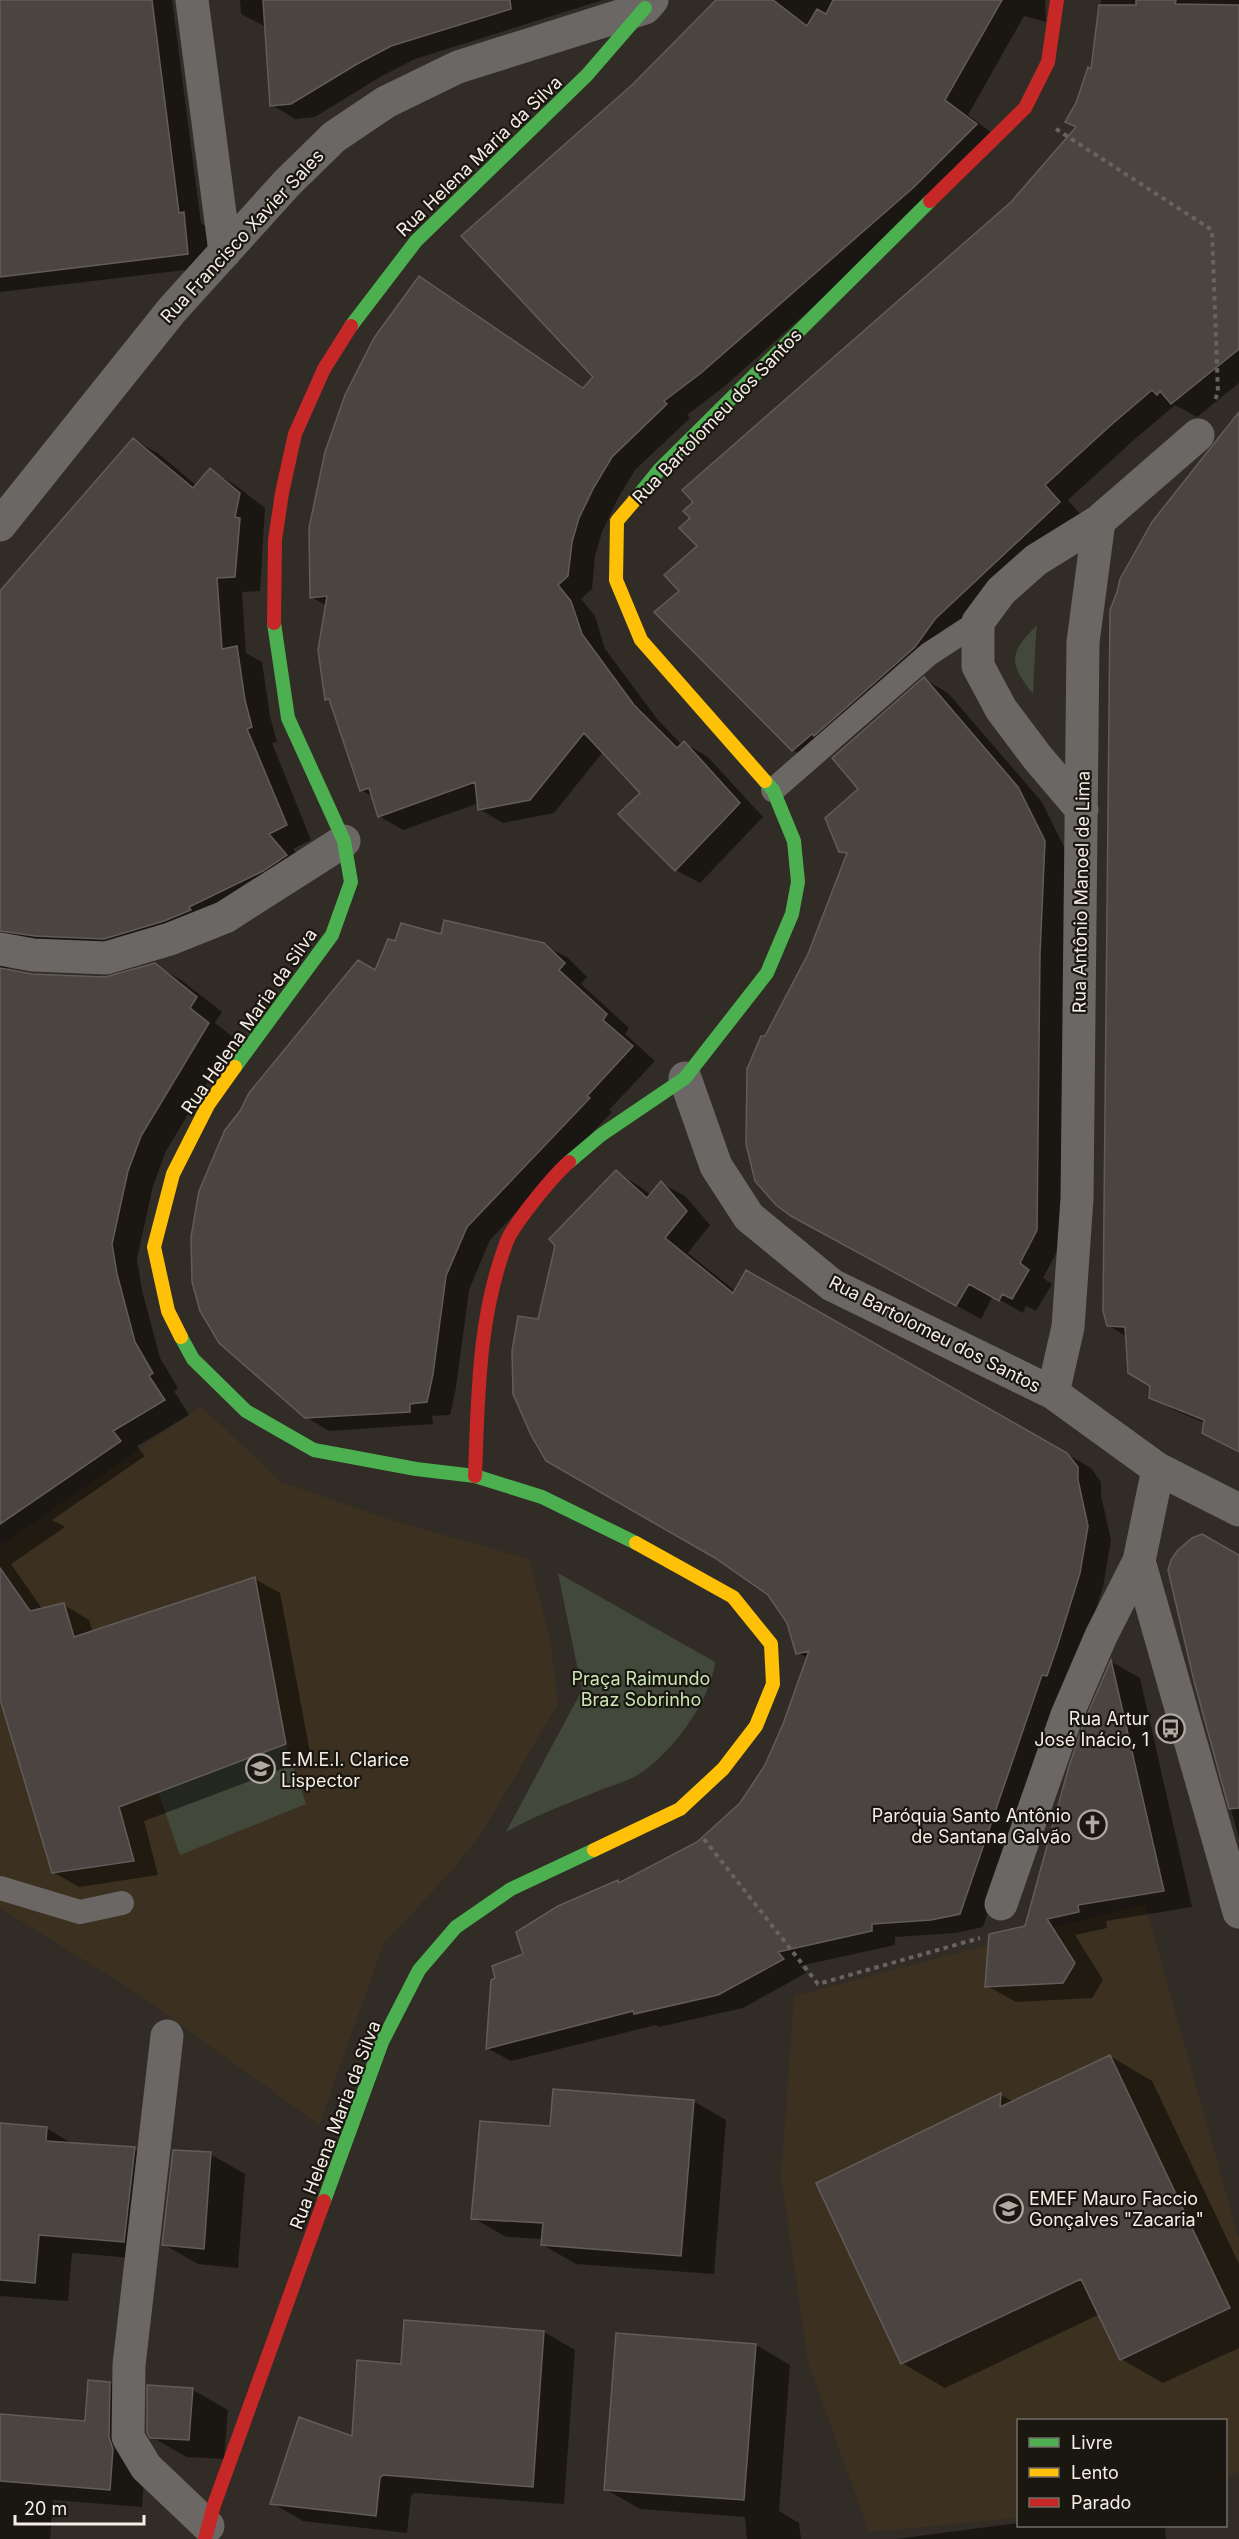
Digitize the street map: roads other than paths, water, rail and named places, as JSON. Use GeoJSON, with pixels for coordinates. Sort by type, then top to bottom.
{"type":"FeatureCollection","features":[{"type":"Feature","properties":{"kind":"street"},"geometry":{"type":"LineString","coordinates":[[192,0],[225,252]]}},
{"type":"Feature","properties":{"kind":"street","name":"Rua Bartolomeu dos Santos"},"geometry":{"type":"LineString","coordinates":[[1057,0],[1048,62],[1025,108],[660,469],[617,521],[616,580],[641,640],[773,790],[794,841],[798,882],[792,914],[767,973],[685,1078],[716,1166],[749,1216],[832,1285],[1053,1393],[1158,1469],[1239,1510]]}},
{"type":"Feature","properties":{"kind":"street","name":"Rua Francisco Xavier Sales"},"geometry":{"type":"LineString","coordinates":[[0,525],[172,310],[287,183],[334,137],[386,102],[458,67],[648,4]]}},
{"type":"Feature","properties":{"kind":"street","name":"Rua Helena Maria da Silva"},"geometry":{"type":"LineString","coordinates":[[207,2532],[214,2505],[382,2042],[419,1970],[456,1927],[511,1890],[680,1809],[723,1769],[756,1726],[773,1684],[771,1644],[733,1597],[668,1558],[542,1497],[475,1476],[416,1469],[314,1450],[246,1411],[193,1359],[168,1311],[154,1247],[173,1174],[208,1105],[272,1014],[332,935],[351,882],[344,841],[288,718],[274,626],[275,540],[282,493],[295,434],[324,369],[360,312],[416,241],[587,75],[648,4]]}},
{"type":"Feature","properties":{"kind":"street"},"geometry":{"type":"LineString","coordinates":[[1082,810],[1037,757],[1001,709],[978,666],[978,622],[1001,591],[1036,560],[1099,521],[1198,435]]}},
{"type":"Feature","properties":{"kind":"street","name":"Rua Antônio Manoel de Lima"},"geometry":{"type":"LineString","coordinates":[[1053,1393],[1068,1327],[1077,1199],[1083,642],[1099,521]]}},
{"type":"Feature","properties":{"kind":"street"},"geometry":{"type":"LineString","coordinates":[[0,949],[33,955],[105,958],[170,939],[225,917],[344,841]]}},
{"type":"Feature","properties":{"kind":"street"},"geometry":{"type":"LineString","coordinates":[[475,1476],[478,1401],[486,1313],[508,1239],[554,1175],[601,1135],[685,1078]]}},
{"type":"Feature","properties":{"kind":"street"},"geometry":{"type":"LineString","coordinates":[[1001,1904],[1067,1715],[1101,1636],[1139,1561],[1158,1469]]}},
{"type":"Feature","properties":{"kind":"street"},"geometry":{"type":"LineString","coordinates":[[1139,1561],[1239,1912]]}},
{"type":"Feature","properties":{"kind":"street"},"geometry":{"type":"LineString","coordinates":[[167,2036],[129,2365],[128,2437],[146,2467],[207,2532]]}},
{"type":"Feature","properties":{"kind":"lane"},"geometry":{"type":"LineString","coordinates":[[773,790],[929,654],[978,622]]}},
{"type":"Feature","properties":{"kind":"lane"},"geometry":{"type":"LineString","coordinates":[[0,1888],[80,1912],[122,1903]]}},
{"type":"Feature","properties":{"kind":"place","name":"Rua Artur José Inácio, 1"},"geometry":{"type":"Point","coordinates":[1170,1728]}},
{"type":"Feature","properties":{"kind":"place","name":"E.M.E.I. Clarice Lispector"},"geometry":{"type":"Point","coordinates":[260,1769]}},
{"type":"Feature","properties":{"kind":"place","name":"Paróquia Santo Antônio de Santana Galvão"},"geometry":{"type":"Point","coordinates":[1092,1825]}},
{"type":"Feature","properties":{"kind":"place","name":"EMEF Mauro Faccio Gonçalves \"Zacaria\""},"geometry":{"type":"Point","coordinates":[1008,2208]}},
{"type":"Feature","properties":{"kind":"park label","name":"Praça Raimundo Braz Sobrinho"},"geometry":{"type":"Point","coordinates":[641,1688]}}]}
